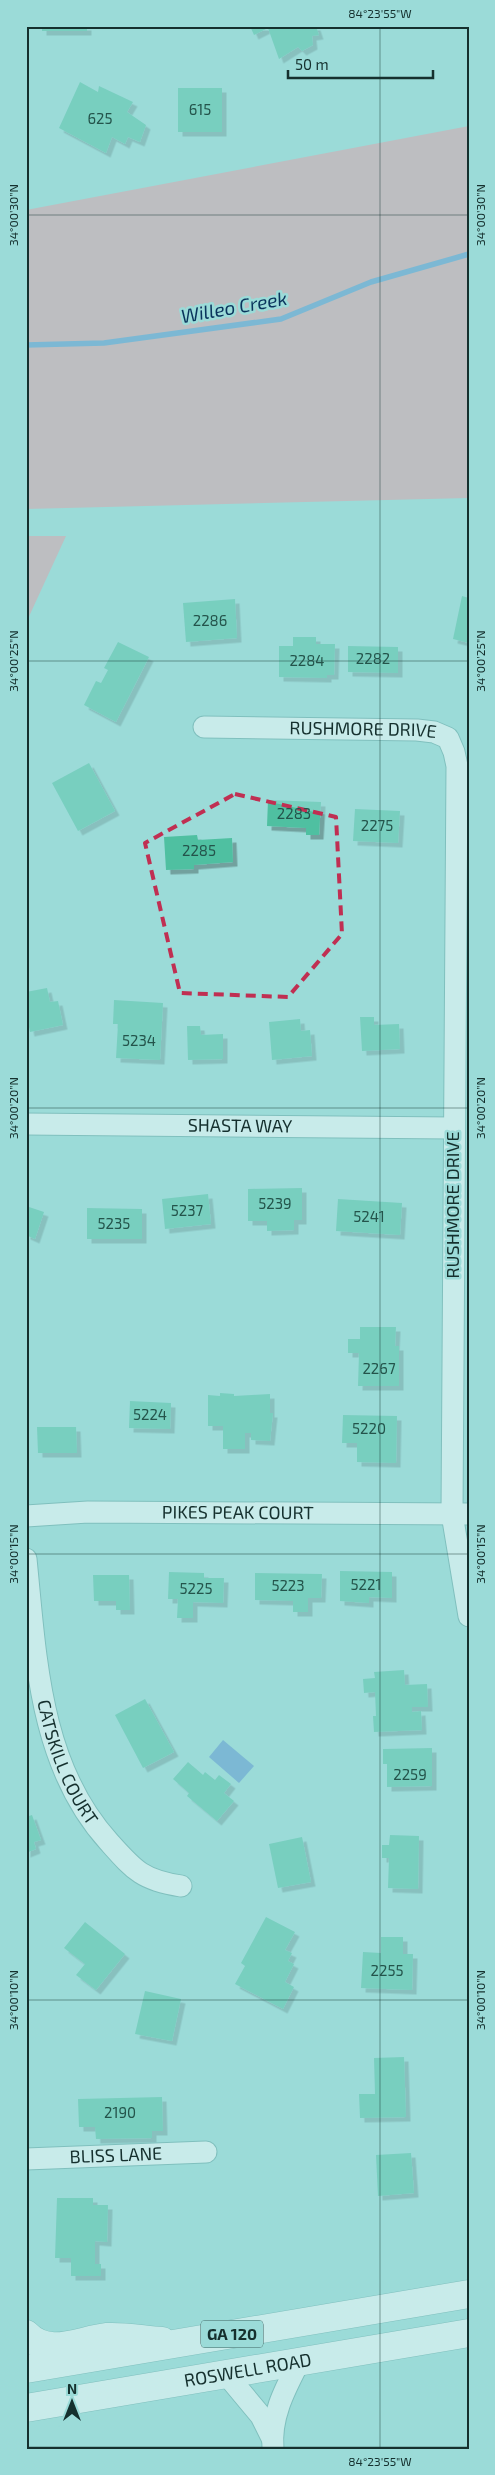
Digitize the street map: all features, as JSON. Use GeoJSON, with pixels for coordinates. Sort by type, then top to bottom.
{"type":"FeatureCollection","features":[{"type":"Feature","properties":{"kind":"main road","name":"GA 120"},"geometry":{"type":"LineString","coordinates":[[26,2368],[469,2294]]}},
{"type":"Feature","properties":{"kind":"main road","name":"ROSWELL ROAD"},"geometry":{"type":"LineString","coordinates":[[26,2408],[469,2333]]}},
{"type":"Feature","properties":{"kind":"main road"},"geometry":{"type":"LineString","coordinates":[[26,2334],[42,2346],[53,2347],[108,2337],[181,2342]]}},
{"type":"Feature","properties":{"kind":"street","name":"RUSHMORE DRIVE"},"geometry":{"type":"LineString","coordinates":[[204,727],[417,730],[434,732],[448,738],[454,752],[456,766],[453,1128],[460,1514],[469,1616]]}},
{"type":"Feature","properties":{"kind":"street","name":"SHASTA WAY"},"geometry":{"type":"LineString","coordinates":[[26,1124],[453,1128]]}},
{"type":"Feature","properties":{"kind":"street","name":"PIKES PEAK COURT"},"geometry":{"type":"LineString","coordinates":[[26,1516],[88,1512],[460,1514]]}},
{"type":"Feature","properties":{"kind":"street","name":"CATSKILL COURT"},"geometry":{"type":"LineString","coordinates":[[26,1558],[43,1700],[62,1768],[78,1799],[99,1831],[135,1871],[158,1882],[181,1886]]}},
{"type":"Feature","properties":{"kind":"street","name":"BLISS LANE"},"geometry":{"type":"LineString","coordinates":[[26,2158],[206,2152]]}},
{"type":"Feature","properties":{"kind":"street"},"geometry":{"type":"LineString","coordinates":[[273,2443],[279,2403],[299,2362]]}},
{"type":"Feature","properties":{"kind":"street"},"geometry":{"type":"LineString","coordinates":[[226,2374],[261,2416],[273,2443]]}},
{"type":"Feature","properties":{"kind":"highlighted area"},"geometry":{"type":"Polygon","coordinates":[[[235,794],[336,817],[342,934],[288,997],[180,993],[145,843],[235,794]]]}},
{"type":"Feature","properties":{"kind":"shaded area"},"geometry":{"type":"Polygon","coordinates":[[[469,126],[469,498],[26,509],[26,210],[469,126]]]}},
{"type":"Feature","properties":{"kind":"shaded area"},"geometry":{"type":"Polygon","coordinates":[[[26,536],[66,536],[26,623],[26,536]]]}},
{"type":"Feature","properties":{"kind":"water"},"geometry":{"type":"Polygon","coordinates":[[[223,1740],[254,1766],[239,1783],[209,1757],[223,1740]]]}},
{"type":"Feature","properties":{"kind":"building"},"geometry":{"type":"Polygon","coordinates":[[[42,26],[87,26],[87,31],[42,31],[42,26]]]}},
{"type":"Feature","properties":{"kind":"building"},"geometry":{"type":"Polygon","coordinates":[[[250,26],[316,26],[319,35],[312,36],[313,45],[302,51],[298,47],[279,59],[268,28],[254,35],[250,26]]]}},
{"type":"Feature","properties":{"kind":"building"},"geometry":{"type":"Polygon","coordinates":[[[80,82],[98,92],[99,86],[133,102],[127,112],[146,125],[140,142],[128,137],[125,144],[112,137],[106,153],[59,128],[80,82]]]}},
{"type":"Feature","properties":{"kind":"building"},"geometry":{"type":"Polygon","coordinates":[[[178,88],[222,88],[222,132],[178,132],[178,88]]]}},
{"type":"Feature","properties":{"kind":"building"},"geometry":{"type":"Polygon","coordinates":[[[462,596],[469,598],[469,643],[453,639],[462,596]]]}},
{"type":"Feature","properties":{"kind":"building"},"geometry":{"type":"Polygon","coordinates":[[[235,599],[237,638],[186,642],[183,603],[235,599]]]}},
{"type":"Feature","properties":{"kind":"building"},"geometry":{"type":"Polygon","coordinates":[[[293,637],[316,637],[316,644],[335,644],[334,675],[327,675],[327,678],[279,677],[279,646],[293,646],[293,637]]]}},
{"type":"Feature","properties":{"kind":"building"},"geometry":{"type":"Polygon","coordinates":[[[118,642],[149,657],[116,722],[84,705],[96,681],[101,683],[108,670],[104,668],[118,642]]]}},
{"type":"Feature","properties":{"kind":"building"},"geometry":{"type":"Polygon","coordinates":[[[348,646],[398,647],[398,673],[348,672],[348,646]]]}},
{"type":"Feature","properties":{"kind":"building"},"geometry":{"type":"Polygon","coordinates":[[[89,763],[115,811],[78,831],[52,783],[89,763]]]}},
{"type":"Feature","properties":{"kind":"building"},"geometry":{"type":"Polygon","coordinates":[[[268,800],[321,802],[319,835],[306,835],[306,828],[267,826],[268,800]]]}},
{"type":"Feature","properties":{"kind":"building"},"geometry":{"type":"Polygon","coordinates":[[[355,809],[400,811],[398,843],[353,841],[355,809]]]}},
{"type":"Feature","properties":{"kind":"building"},"geometry":{"type":"Polygon","coordinates":[[[197,835],[198,840],[232,838],[233,862],[194,865],[194,869],[166,870],[164,837],[197,835]]]}},
{"type":"Feature","properties":{"kind":"building"},"geometry":{"type":"Polygon","coordinates":[[[47,988],[50,1002],[58,1001],[63,1025],[30,1032],[28,1022],[26,1022],[26,992],[47,988]]]}},
{"type":"Feature","properties":{"kind":"building"},"geometry":{"type":"Polygon","coordinates":[[[114,1000],[163,1003],[160,1060],[116,1058],[118,1024],[113,1024],[114,1000]]]}},
{"type":"Feature","properties":{"kind":"building"},"geometry":{"type":"Polygon","coordinates":[[[360,1017],[374,1017],[374,1025],[399,1024],[400,1049],[362,1051],[360,1017]]]}},
{"type":"Feature","properties":{"kind":"building"},"geometry":{"type":"Polygon","coordinates":[[[300,1019],[301,1031],[310,1030],[312,1056],[272,1060],[269,1022],[300,1019]]]}},
{"type":"Feature","properties":{"kind":"building"},"geometry":{"type":"Polygon","coordinates":[[[187,1026],[200,1026],[201,1035],[223,1034],[223,1059],[188,1060],[187,1026]]]}},
{"type":"Feature","properties":{"kind":"building"},"geometry":{"type":"Polygon","coordinates":[[[302,1188],[302,1220],[294,1220],[294,1230],[267,1231],[267,1221],[248,1221],[248,1189],[302,1188]]]}},
{"type":"Feature","properties":{"kind":"building"},"geometry":{"type":"Polygon","coordinates":[[[208,1194],[211,1224],[165,1229],[162,1199],[208,1194]]]}},
{"type":"Feature","properties":{"kind":"building"},"geometry":{"type":"Polygon","coordinates":[[[338,1199],[402,1203],[400,1235],[336,1231],[338,1199]]]}},
{"type":"Feature","properties":{"kind":"building"},"geometry":{"type":"Polygon","coordinates":[[[26,1206],[44,1212],[35,1239],[26,1235],[26,1206]]]}},
{"type":"Feature","properties":{"kind":"building"},"geometry":{"type":"Polygon","coordinates":[[[87,1208],[142,1209],[142,1239],[87,1239],[87,1208]]]}},
{"type":"Feature","properties":{"kind":"building"},"geometry":{"type":"Polygon","coordinates":[[[360,1327],[396,1327],[395,1346],[399,1346],[399,1386],[358,1386],[359,1353],[348,1353],[348,1339],[360,1339],[360,1327]]]}},
{"type":"Feature","properties":{"kind":"building"},"geometry":{"type":"Polygon","coordinates":[[[220,1393],[234,1394],[234,1396],[270,1394],[270,1413],[273,1413],[270,1441],[251,1440],[251,1433],[245,1433],[245,1449],[223,1449],[223,1426],[208,1426],[208,1395],[220,1396],[220,1393]]]}},
{"type":"Feature","properties":{"kind":"building"},"geometry":{"type":"Polygon","coordinates":[[[130,1401],[171,1403],[170,1429],[129,1428],[130,1401]]]}},
{"type":"Feature","properties":{"kind":"building"},"geometry":{"type":"Polygon","coordinates":[[[343,1415],[397,1416],[396,1463],[357,1462],[357,1443],[342,1443],[343,1415]]]}},
{"type":"Feature","properties":{"kind":"building"},"geometry":{"type":"Polygon","coordinates":[[[37,1427],[76,1427],[77,1453],[38,1453],[37,1427]]]}},
{"type":"Feature","properties":{"kind":"building"},"geometry":{"type":"Polygon","coordinates":[[[340,1571],[392,1572],[392,1598],[369,1597],[369,1603],[340,1601],[340,1571]]]}},
{"type":"Feature","properties":{"kind":"building"},"geometry":{"type":"Polygon","coordinates":[[[169,1572],[204,1573],[204,1578],[224,1578],[223,1603],[193,1602],[193,1618],[177,1618],[178,1599],[168,1599],[169,1572]]]}},
{"type":"Feature","properties":{"kind":"building"},"geometry":{"type":"Polygon","coordinates":[[[255,1573],[322,1574],[321,1598],[308,1598],[308,1612],[293,1612],[293,1601],[255,1600],[255,1573]]]}},
{"type":"Feature","properties":{"kind":"building"},"geometry":{"type":"Polygon","coordinates":[[[93,1575],[129,1575],[130,1610],[116,1610],[116,1601],[94,1601],[93,1575]]]}},
{"type":"Feature","properties":{"kind":"building"},"geometry":{"type":"Polygon","coordinates":[[[404,1670],[405,1685],[427,1684],[428,1707],[412,1707],[412,1712],[421,1711],[422,1730],[374,1732],[373,1716],[376,1716],[375,1692],[364,1693],[363,1679],[375,1678],[374,1672],[404,1670]]]}},
{"type":"Feature","properties":{"kind":"building"},"geometry":{"type":"Polygon","coordinates":[[[145,1699],[174,1752],[143,1768],[115,1715],[145,1699]]]}},
{"type":"Feature","properties":{"kind":"building"},"geometry":{"type":"Polygon","coordinates":[[[432,1748],[432,1786],[387,1787],[387,1764],[383,1764],[383,1749],[432,1748]]]}},
{"type":"Feature","properties":{"kind":"building"},"geometry":{"type":"Polygon","coordinates":[[[188,1762],[203,1775],[205,1772],[215,1780],[219,1775],[231,1784],[224,1793],[234,1801],[217,1821],[187,1796],[189,1793],[173,1779],[188,1762]]]}},
{"type":"Feature","properties":{"kind":"building"},"geometry":{"type":"Polygon","coordinates":[[[32,1815],[41,1840],[34,1842],[36,1849],[26,1853],[26,1817],[32,1815]]]}},
{"type":"Feature","properties":{"kind":"building"},"geometry":{"type":"Polygon","coordinates":[[[390,1835],[419,1836],[418,1889],[388,1888],[389,1858],[382,1858],[382,1845],[389,1845],[390,1835]]]}},
{"type":"Feature","properties":{"kind":"building"},"geometry":{"type":"Polygon","coordinates":[[[302,1837],[311,1882],[278,1888],[269,1844],[302,1837]]]}},
{"type":"Feature","properties":{"kind":"building"},"geometry":{"type":"Polygon","coordinates":[[[266,1917],[295,1932],[285,1950],[292,1953],[288,1961],[294,1964],[285,1982],[294,1987],[283,2009],[235,1984],[245,1966],[241,1963],[266,1917]]]}},
{"type":"Feature","properties":{"kind":"building"},"geometry":{"type":"Polygon","coordinates":[[[85,1922],[125,1954],[96,1990],[76,1975],[85,1964],[64,1948],[85,1922]]]}},
{"type":"Feature","properties":{"kind":"building"},"geometry":{"type":"Polygon","coordinates":[[[381,1937],[403,1937],[403,1954],[413,1954],[412,1990],[361,1988],[363,1952],[381,1953],[381,1937]]]}},
{"type":"Feature","properties":{"kind":"building"},"geometry":{"type":"Polygon","coordinates":[[[145,1991],[181,1999],[172,2041],[135,2034],[145,1991]]]}},
{"type":"Feature","properties":{"kind":"building"},"geometry":{"type":"Polygon","coordinates":[[[404,2057],[406,2117],[360,2118],[359,2094],[375,2094],[374,2058],[404,2057]]]}},
{"type":"Feature","properties":{"kind":"building"},"geometry":{"type":"Polygon","coordinates":[[[162,2097],[163,2131],[152,2131],[152,2138],[96,2139],[95,2127],[79,2127],[78,2099],[162,2097]]]}},
{"type":"Feature","properties":{"kind":"building"},"geometry":{"type":"Polygon","coordinates":[[[411,2153],[414,2193],[378,2196],[376,2155],[411,2153]]]}},
{"type":"Feature","properties":{"kind":"building"},"geometry":{"type":"Polygon","coordinates":[[[57,2198],[93,2198],[93,2205],[108,2205],[107,2242],[95,2241],[95,2264],[101,2264],[101,2276],[71,2276],[71,2258],[55,2258],[57,2198]]]}},
{"type":"Feature","properties":{"kind":"waterway","name":"Willeo Creek"},"geometry":{"type":"LineString","coordinates":[[26,345],[104,343],[281,319],[371,282],[469,254]]}}]}
